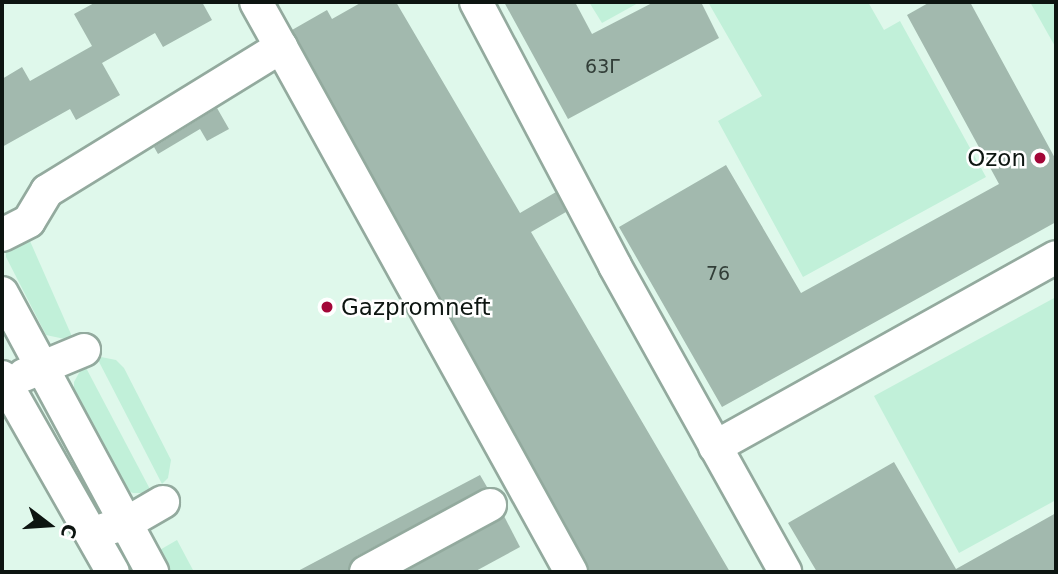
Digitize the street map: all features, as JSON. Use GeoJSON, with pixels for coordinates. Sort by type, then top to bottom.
{"type":"FeatureCollection","features":[{"type":"Feature","properties":{"kind":"street"},"geometry":{"type":"LineString","coordinates":[[256,2],[571,572]]}},
{"type":"Feature","properties":{"kind":"street"},"geometry":{"type":"LineString","coordinates":[[476,2],[554,144],[625,260],[715,447],[785,572]]}},
{"type":"Feature","properties":{"kind":"street"},"geometry":{"type":"LineString","coordinates":[[2,235],[29,221],[47,191],[281,47]]}},
{"type":"Feature","properties":{"kind":"street"},"geometry":{"type":"LineString","coordinates":[[715,447],[1056,257]]}},
{"type":"Feature","properties":{"kind":"street"},"geometry":{"type":"LineString","coordinates":[[2,293],[152,572]]}},
{"type":"Feature","properties":{"kind":"street"},"geometry":{"type":"LineString","coordinates":[[84,350],[4,381],[113,572]]}},
{"type":"Feature","properties":{"kind":"street"},"geometry":{"type":"LineString","coordinates":[[91,533],[125,524],[163,502]]}},
{"type":"Feature","properties":{"kind":"street"},"geometry":{"type":"LineString","coordinates":[[366,572],[490,505]]}},
{"type":"Feature","properties":{"kind":"green space"},"geometry":{"type":"Polygon","coordinates":[[[589,2],[640,2],[602,23],[589,2]]]}},
{"type":"Feature","properties":{"kind":"green space"},"geometry":{"type":"Polygon","coordinates":[[[708,2],[868,2],[884,30],[900,21],[986,177],[803,277],[718,121],[762,96],[708,2]]]}},
{"type":"Feature","properties":{"kind":"green space"},"geometry":{"type":"Polygon","coordinates":[[[1030,2],[1056,2],[1056,48],[1030,2]]]}},
{"type":"Feature","properties":{"kind":"green space"},"geometry":{"type":"Polygon","coordinates":[[[26,232],[74,341],[46,335],[6,257],[6,245],[26,232]]]}},
{"type":"Feature","properties":{"kind":"green space"},"geometry":{"type":"Polygon","coordinates":[[[1056,297],[1056,500],[959,553],[874,396],[1056,297]]]}},
{"type":"Feature","properties":{"kind":"green space"},"geometry":{"type":"Polygon","coordinates":[[[96,356],[116,360],[124,368],[171,460],[168,478],[162,484],[96,356]]]}},
{"type":"Feature","properties":{"kind":"green space"},"geometry":{"type":"Polygon","coordinates":[[[84,364],[152,493],[133,493],[122,488],[74,395],[74,382],[84,364]]]}},
{"type":"Feature","properties":{"kind":"green space"},"geometry":{"type":"Polygon","coordinates":[[[177,540],[194,572],[170,572],[158,551],[177,540]]]}},
{"type":"Feature","properties":{"kind":"building"},"geometry":{"type":"Polygon","coordinates":[[[96,2],[202,2],[212,20],[163,47],[155,33],[102,63],[120,95],[76,120],[70,109],[2,147],[2,79],[22,67],[30,81],[92,46],[74,14],[96,2]]]}},
{"type":"Feature","properties":{"kind":"building"},"geometry":{"type":"Polygon","coordinates":[[[362,2],[396,2],[520,213],[556,192],[566,212],[531,232],[730,572],[589,572],[292,30],[327,10],[332,19],[362,2]]]}},
{"type":"Feature","properties":{"kind":"building"},"geometry":{"type":"Polygon","coordinates":[[[504,2],[575,2],[592,34],[654,2],[701,2],[719,38],[568,119],[504,2]]]}},
{"type":"Feature","properties":{"kind":"building"},"geometry":{"type":"Polygon","coordinates":[[[930,2],[970,2],[1056,160],[1056,222],[722,407],[619,227],[726,165],[801,293],[999,184],[907,15],[930,2]]]}},
{"type":"Feature","properties":{"kind":"building"},"geometry":{"type":"Polygon","coordinates":[[[217,108],[229,129],[207,141],[200,129],[158,154],[154,147],[217,108]]]}},
{"type":"Feature","properties":{"kind":"building"},"geometry":{"type":"Polygon","coordinates":[[[894,462],[956,569],[1056,513],[1056,572],[817,572],[788,523],[894,462]]]}},
{"type":"Feature","properties":{"kind":"building"},"geometry":{"type":"Polygon","coordinates":[[[480,475],[487,487],[357,556],[348,572],[296,572],[480,475]]]}},
{"type":"Feature","properties":{"kind":"building"},"geometry":{"type":"Polygon","coordinates":[[[504,516],[520,547],[474,572],[404,572],[504,516]]]}},
{"type":"Feature","properties":{"kind":"place","name":"Ozon"},"geometry":{"type":"Point","coordinates":[1040,158]}},
{"type":"Feature","properties":{"kind":"place","name":"Gazpromneft"},"geometry":{"type":"Point","coordinates":[327,307]}}]}
